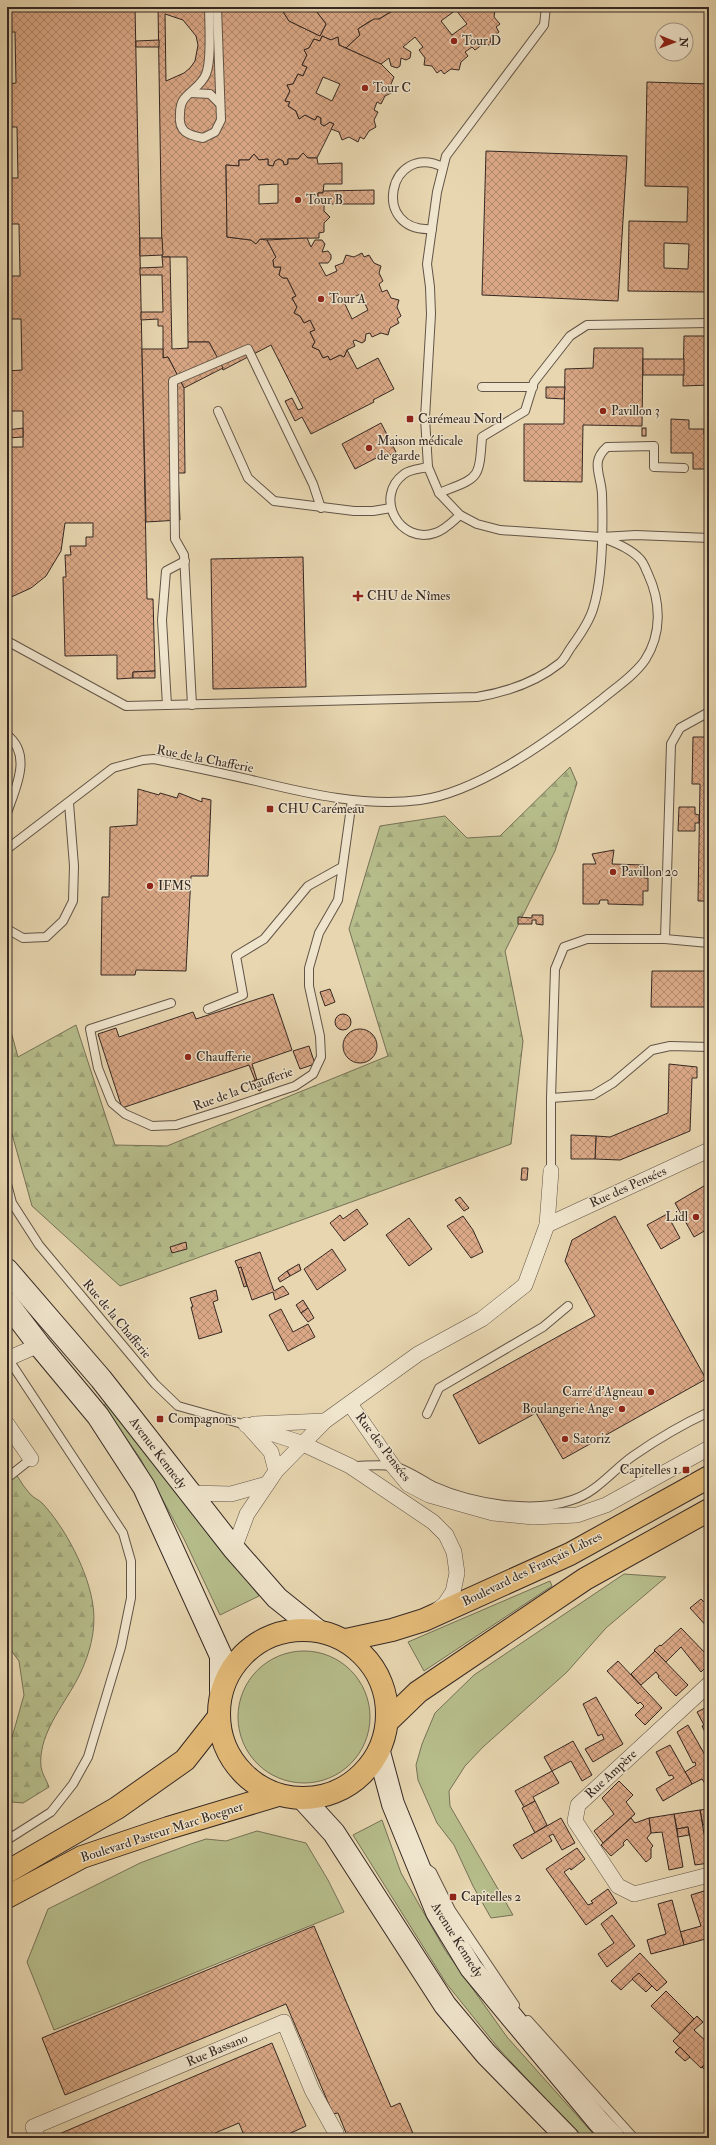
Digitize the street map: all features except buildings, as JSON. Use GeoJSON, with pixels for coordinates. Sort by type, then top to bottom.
{"type":"FeatureCollection","features":[{"type":"Feature","properties":{"kind":"main road","name":"Avenue Kennedy"},"geometry":{"type":"LineString","coordinates":[[7,1270],[101,1379],[234,1550],[277,1598],[317,1630]]}},
{"type":"Feature","properties":{"kind":"main road","name":"Avenue Kennedy"},"geometry":{"type":"LineString","coordinates":[[7,1303],[39,1345],[98,1416],[144,1487],[221,1656],[222,1690]]}},
{"type":"Feature","properties":{"kind":"main road","name":"Boulevard des Français Libres"},"geometry":{"type":"LineString","coordinates":[[346,1640],[392,1630],[424,1620],[570,1554],[709,1477]]}},
{"type":"Feature","properties":{"kind":"main road"},"geometry":{"type":"LineString","coordinates":[[388,1721],[418,1692],[585,1579],[709,1510]]}},
{"type":"Feature","properties":{"kind":"main road"},"geometry":{"type":"LineString","coordinates":[[292,1629],[317,1630],[346,1640],[370,1661],[385,1689],[388,1721],[379,1752],[360,1777],[333,1794],[303,1799],[278,1795],[255,1784],[236,1766],[223,1744],[218,1718],[222,1690],[232,1668],[248,1649],[268,1636],[292,1629]]}},
{"type":"Feature","properties":{"kind":"main road","name":"Boulevard Pasteur Marc Boegner"},"geometry":{"type":"LineString","coordinates":[[7,1872],[117,1808],[185,1760],[218,1718]]}},
{"type":"Feature","properties":{"kind":"main road","name":"Avenue Kennedy"},"geometry":{"type":"LineString","coordinates":[[379,1752],[393,1804],[437,1912],[471,1968],[614,2138]]}},
{"type":"Feature","properties":{"kind":"main road","name":"Boulevard Pasteur Marc Boegner"},"geometry":{"type":"LineString","coordinates":[[7,1897],[82,1857],[168,1828],[278,1795]]}},
{"type":"Feature","properties":{"kind":"main road"},"geometry":{"type":"LineString","coordinates":[[303,1799],[334,1834],[445,2005],[486,2054],[568,2138]]}},
{"type":"Feature","properties":{"kind":"street","name":"Rue des Pensées"},"geometry":{"type":"LineString","coordinates":[[547,1224],[709,1150]]}},
{"type":"Feature","properties":{"kind":"street"},"geometry":{"type":"LineString","coordinates":[[234,1550],[247,1514],[276,1471],[301,1443],[325,1421],[418,1354],[482,1319],[525,1284],[547,1224],[551,1171]]}},
{"type":"Feature","properties":{"kind":"street"},"geometry":{"type":"LineString","coordinates":[[7,1358],[39,1345]]}},
{"type":"Feature","properties":{"kind":"street","name":"Rue des Pensées"},"geometry":{"type":"LineString","coordinates":[[350,1404],[393,1466],[408,1484],[429,1495],[493,1513],[533,1517],[577,1515],[606,1505],[709,1448]]}},
{"type":"Feature","properties":{"kind":"street"},"geometry":{"type":"LineString","coordinates":[[246,1425],[325,1421]]}},
{"type":"Feature","properties":{"kind":"street"},"geometry":{"type":"LineString","coordinates":[[7,1424],[31,1459]]}},
{"type":"Feature","properties":{"kind":"street"},"geometry":{"type":"LineString","coordinates":[[246,1425],[301,1443],[350,1466],[433,1522],[446,1535],[454,1552],[457,1573],[453,1592],[445,1604],[424,1620]]}},
{"type":"Feature","properties":{"kind":"street"},"geometry":{"type":"LineString","coordinates":[[246,1425],[271,1452],[276,1471]]}},
{"type":"Feature","properties":{"kind":"street"},"geometry":{"type":"LineString","coordinates":[[189,1493],[231,1494],[267,1484]]}},
{"type":"Feature","properties":{"kind":"street","name":"Rue Ampère"},"geometry":{"type":"LineString","coordinates":[[709,1684],[578,1805],[575,1821],[618,1886],[634,1894],[709,1875]]}},
{"type":"Feature","properties":{"kind":"street","name":"Rue Bassano"},"geometry":{"type":"LineString","coordinates":[[35,2132],[284,2022],[312,2090],[336,2133],[334,2138]]}},
{"type":"Feature","properties":{"kind":"lane"},"geometry":{"type":"LineString","coordinates":[[209,7],[210,46],[207,74],[184,100],[180,108],[179,123],[185,132],[192,136],[203,138],[215,132],[221,120],[217,7]]}},
{"type":"Feature","properties":{"kind":"lane"},"geometry":{"type":"LineString","coordinates":[[546,7],[544,25],[446,156],[443,167],[437,192],[427,264],[431,314],[425,418],[428,467],[439,493],[460,515],[477,524],[500,530],[601,537],[636,535],[709,538]]}},
{"type":"Feature","properties":{"kind":"lane"},"geometry":{"type":"LineString","coordinates":[[191,92],[210,94],[220,104]]}},
{"type":"Feature","properties":{"kind":"lane"},"geometry":{"type":"LineString","coordinates":[[432,229],[414,227],[400,217],[393,205],[393,189],[397,178],[403,170],[411,165],[426,162],[443,167]]}},
{"type":"Feature","properties":{"kind":"lane"},"geometry":{"type":"LineString","coordinates":[[439,493],[473,478],[480,468],[482,437],[525,411],[534,382],[570,336],[587,325],[709,323]]}},
{"type":"Feature","properties":{"kind":"lane"},"geometry":{"type":"LineString","coordinates":[[192,705],[185,561],[184,555],[175,539],[173,381],[248,348],[313,484],[321,508]]}},
{"type":"Feature","properties":{"kind":"lane"},"geometry":{"type":"LineString","coordinates":[[482,387],[533,387]]}},
{"type":"Feature","properties":{"kind":"lane"},"geometry":{"type":"LineString","coordinates":[[218,411],[248,478],[274,501],[321,508],[373,511],[391,508]]}},
{"type":"Feature","properties":{"kind":"lane"},"geometry":{"type":"LineString","coordinates":[[7,641],[126,706],[477,697],[506,692],[533,681],[561,662],[581,633],[593,609],[599,572],[601,537],[602,484],[597,464],[600,453],[607,447],[654,446],[654,467],[684,468]]}},
{"type":"Feature","properties":{"kind":"lane"},"geometry":{"type":"LineString","coordinates":[[428,467],[413,470],[398,481],[390,499],[391,508],[400,526],[417,535],[437,533],[460,515]]}},
{"type":"Feature","properties":{"kind":"lane","name":"Rue de la Chafferie"},"geometry":{"type":"LineString","coordinates":[[7,849],[113,768],[143,760],[154,759],[285,789],[352,800],[394,802],[422,800],[472,784],[564,729],[621,684],[644,661],[654,643],[659,605],[655,589],[641,560],[624,546],[601,537]]}},
{"type":"Feature","properties":{"kind":"lane"},"geometry":{"type":"LineString","coordinates":[[167,705],[162,620],[166,571],[185,561]]}},
{"type":"Feature","properties":{"kind":"lane"},"geometry":{"type":"LineString","coordinates":[[665,939],[671,744],[680,728],[709,712]]}},
{"type":"Feature","properties":{"kind":"lane"},"geometry":{"type":"LineString","coordinates":[[7,735],[21,754],[21,768],[7,813]]}},
{"type":"Feature","properties":{"kind":"lane","name":"Rue de la Chaufferie"},"geometry":{"type":"LineString","coordinates":[[171,1004],[90,1029],[98,1068],[112,1103],[125,1114],[152,1126],[176,1125],[295,1086],[313,1074],[321,1057],[320,1036],[309,986],[309,968],[319,933],[338,900],[352,800]]}},
{"type":"Feature","properties":{"kind":"lane"},"geometry":{"type":"LineString","coordinates":[[7,929],[23,938],[46,936],[63,921],[73,901],[74,866],[69,803]]}},
{"type":"Feature","properties":{"kind":"lane"},"geometry":{"type":"LineString","coordinates":[[208,1009],[243,995],[236,956],[264,939],[308,886],[342,867]]}},
{"type":"Feature","properties":{"kind":"lane"},"geometry":{"type":"LineString","coordinates":[[551,1171],[551,1098],[555,969],[564,947],[587,939],[665,939],[709,942]]}},
{"type":"Feature","properties":{"kind":"lane"},"geometry":{"type":"LineString","coordinates":[[551,1098],[593,1095],[613,1083],[652,1050],[670,1046],[709,1047]]}},
{"type":"Feature","properties":{"kind":"lane","name":"Rue de la Chafferie"},"geometry":{"type":"LineString","coordinates":[[7,1184],[12,1203],[39,1245],[155,1384],[178,1406],[246,1425]]}},
{"type":"Feature","properties":{"kind":"lane"},"geometry":{"type":"LineString","coordinates":[[427,1414],[439,1388],[543,1327],[568,1306]]}},
{"type":"Feature","properties":{"kind":"lane"},"geometry":{"type":"LineString","coordinates":[[7,1358],[123,1533],[131,1561],[132,1584],[121,1647],[88,1757],[73,1784],[51,1812],[7,1840]]}},
{"type":"Feature","properties":{"kind":"lane"},"geometry":{"type":"LineString","coordinates":[[350,1466],[393,1466],[434,1486],[462,1496],[521,1506],[535,1507],[559,1504],[573,1500],[592,1490],[633,1456],[709,1412]]}},
{"type":"Feature","properties":{"kind":"lane"},"geometry":{"type":"LineString","coordinates":[[7,1478],[31,1459]]}},
{"type":"Feature","properties":{"kind":"lane"},"geometry":{"type":"LineString","coordinates":[[416,1862],[432,1872],[451,1910],[515,2006],[634,2138]]}},
{"type":"Feature","properties":{"kind":"green space"},"geometry":{"type":"Polygon","coordinates":[[[570,767],[577,783],[555,851],[505,951],[523,1041],[511,1144],[120,1286],[32,1206],[7,1116],[7,1017],[18,1057],[76,1025],[115,1145],[167,1146],[388,1056],[349,929],[380,826],[445,816],[467,838],[500,836],[570,767]]]}},
{"type":"Feature","properties":{"kind":"green space"},"geometry":{"type":"Polygon","coordinates":[[[108,1402],[259,1596],[220,1615],[184,1539],[140,1458],[103,1406],[108,1402]]]}},
{"type":"Feature","properties":{"kind":"green space"},"geometry":{"type":"Polygon","coordinates":[[[7,1459],[27,1490],[51,1513],[75,1551],[87,1579],[91,1593],[94,1617],[94,1627],[87,1658],[78,1678],[46,1735],[43,1746],[41,1767],[49,1787],[23,1803],[12,1802],[7,1755],[24,1695],[19,1661],[7,1645],[7,1459]]]}},
{"type":"Feature","properties":{"kind":"green space"},"geometry":{"type":"Polygon","coordinates":[[[624,1574],[666,1577],[606,1628],[567,1672],[483,1747],[465,1766],[449,1791],[450,1806],[513,1915],[491,1918],[473,1886],[454,1845],[437,1823],[418,1780],[416,1765],[422,1744],[435,1713],[474,1675],[624,1574]]]}},
{"type":"Feature","properties":{"kind":"green space"},"geometry":{"type":"Polygon","coordinates":[[[550,1581],[552,1586],[424,1671],[408,1642],[550,1581]]]}},
{"type":"Feature","properties":{"kind":"green space"},"geometry":{"type":"Polygon","coordinates":[[[310,1651],[329,1656],[341,1662],[351,1670],[359,1680],[365,1692],[369,1704],[369,1730],[365,1742],[359,1754],[351,1764],[341,1772],[329,1778],[317,1782],[298,1783],[279,1778],[267,1772],[257,1764],[249,1754],[243,1742],[239,1730],[238,1711],[243,1692],[249,1680],[257,1670],[267,1662],[279,1656],[291,1652],[310,1651]]]}},
{"type":"Feature","properties":{"kind":"green space"},"geometry":{"type":"Polygon","coordinates":[[[382,1820],[401,1873],[445,1950],[507,2037],[597,2138],[582,2138],[499,2049],[446,1983],[353,1835],[382,1820]]]}},
{"type":"Feature","properties":{"kind":"green space"},"geometry":{"type":"Polygon","coordinates":[[[257,1831],[306,1843],[328,1880],[344,1912],[54,2030],[27,1962],[48,1909],[140,1863],[206,1839],[226,1841],[257,1831]]]}},
{"type":"Feature","properties":{"kind":"place","name":"Tour D"},"geometry":{"type":"Point","coordinates":[454,41]}},
{"type":"Feature","properties":{"kind":"place","name":"Tour C"},"geometry":{"type":"Point","coordinates":[365,88]}},
{"type":"Feature","properties":{"kind":"place","name":"Tour B"},"geometry":{"type":"Point","coordinates":[298,200]}},
{"type":"Feature","properties":{"kind":"place","name":"Tour A"},"geometry":{"type":"Point","coordinates":[321,299]}},
{"type":"Feature","properties":{"kind":"place","name":"Pavillon 3"},"geometry":{"type":"Point","coordinates":[603,411]}},
{"type":"Feature","properties":{"kind":"place","name":"Carémeau Nord"},"geometry":{"type":"Point","coordinates":[410,419]}},
{"type":"Feature","properties":{"kind":"place","name":"Maison médicale de garde"},"geometry":{"type":"Point","coordinates":[369,448]}},
{"type":"Feature","properties":{"kind":"place","name":"CHU de Nîmes"},"geometry":{"type":"Point","coordinates":[358,596]}},
{"type":"Feature","properties":{"kind":"place","name":"CHU Carémeau"},"geometry":{"type":"Point","coordinates":[270,809]}},
{"type":"Feature","properties":{"kind":"place","name":"Pavillon 20"},"geometry":{"type":"Point","coordinates":[613,872]}},
{"type":"Feature","properties":{"kind":"place","name":"IFMS"},"geometry":{"type":"Point","coordinates":[150,886]}},
{"type":"Feature","properties":{"kind":"place","name":"Chaufferie"},"geometry":{"type":"Point","coordinates":[188,1057]}},
{"type":"Feature","properties":{"kind":"place","name":"Lidl"},"geometry":{"type":"Point","coordinates":[696,1217]}},
{"type":"Feature","properties":{"kind":"place","name":"Carré d'Agneau"},"geometry":{"type":"Point","coordinates":[651,1392]}},
{"type":"Feature","properties":{"kind":"place","name":"Boulangerie Ange"},"geometry":{"type":"Point","coordinates":[622,1409]}},
{"type":"Feature","properties":{"kind":"place","name":"Compagnons"},"geometry":{"type":"Point","coordinates":[160,1419]}},
{"type":"Feature","properties":{"kind":"place","name":"Satoriz"},"geometry":{"type":"Point","coordinates":[565,1439]}},
{"type":"Feature","properties":{"kind":"place","name":"Capitelles 1"},"geometry":{"type":"Point","coordinates":[686,1470]}},
{"type":"Feature","properties":{"kind":"place","name":"Capitelles 2"},"geometry":{"type":"Point","coordinates":[453,1897]}}]}
